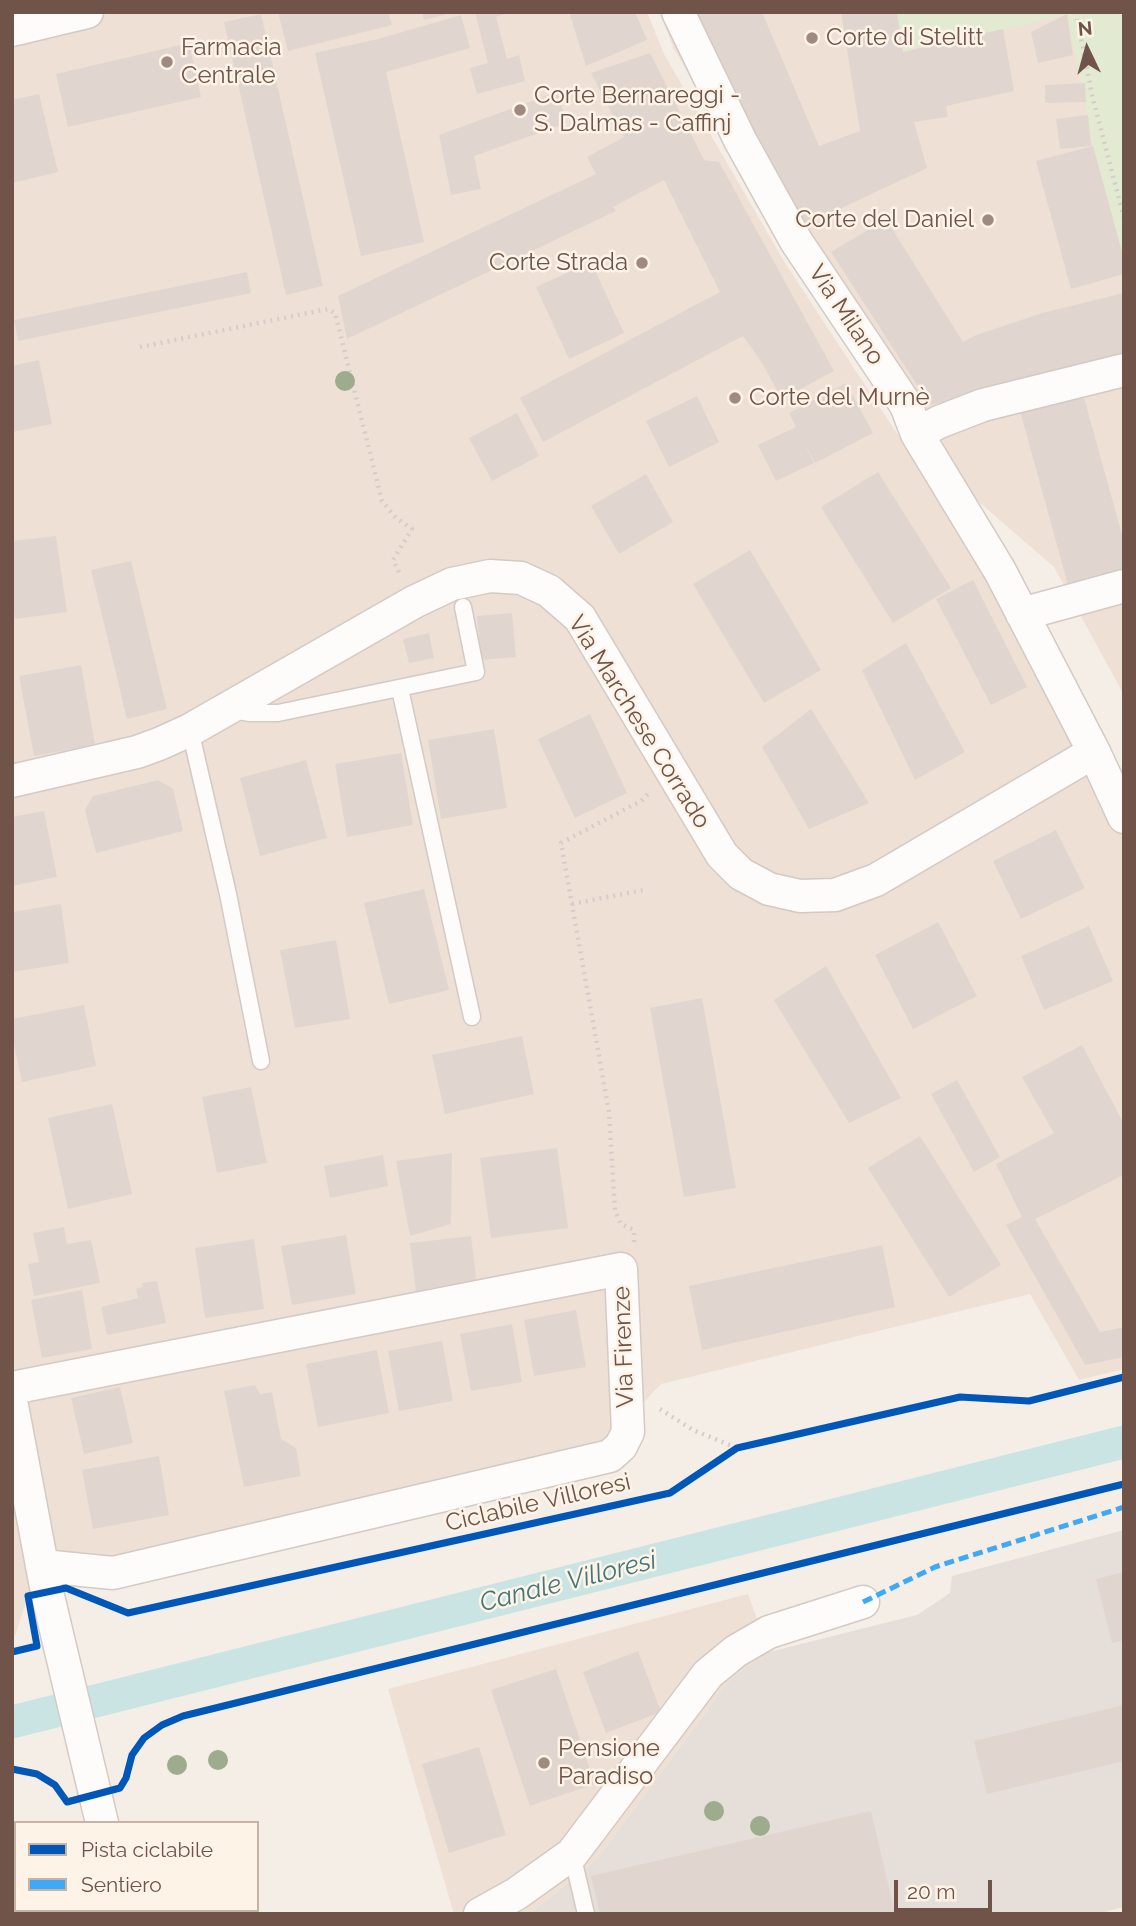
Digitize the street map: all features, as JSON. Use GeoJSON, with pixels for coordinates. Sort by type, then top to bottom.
{"type":"FeatureCollection","features":[{"type":"Feature","properties":{"kind":"street"},"geometry":{"type":"LineString","coordinates":[[12,30],[88,12]]}},
{"type":"Feature","properties":{"kind":"street","name":"Via Milano"},"geometry":{"type":"LineString","coordinates":[[678,12],[740,140],[796,241],[906,405],[918,434],[1000,571],[1094,752],[1124,817]]}},
{"type":"Feature","properties":{"kind":"street"},"geometry":{"type":"LineString","coordinates":[[918,434],[939,422],[983,405],[1124,370]]}},
{"type":"Feature","properties":{"kind":"street","name":"Via Marchese Corrado"},"geometry":{"type":"LineString","coordinates":[[12,782],[137,752],[190,730],[414,601],[452,584],[490,576],[521,578],[549,591],[580,618],[722,855],[741,874],[769,889],[800,896],[835,895],[876,880],[1094,752]]}},
{"type":"Feature","properties":{"kind":"street"},"geometry":{"type":"LineString","coordinates":[[1022,614],[1124,586]]}},
{"type":"Feature","properties":{"kind":"street","name":"Via Firenze"},"geometry":{"type":"LineString","coordinates":[[12,1388],[621,1269],[628,1432],[621,1446],[610,1456],[113,1573],[42,1566]]}},
{"type":"Feature","properties":{"kind":"street"},"geometry":{"type":"LineString","coordinates":[[12,1406],[42,1566],[102,1821]]}},
{"type":"Feature","properties":{"kind":"street"},"geometry":{"type":"LineString","coordinates":[[480,1914],[516,1894],[572,1853],[708,1674],[736,1651],[769,1632],[863,1602]]}},
{"type":"Feature","properties":{"kind":"lane"},"geometry":{"type":"LineString","coordinates":[[227,709],[250,713],[278,713],[476,672],[464,607]]}},
{"type":"Feature","properties":{"kind":"lane"},"geometry":{"type":"LineString","coordinates":[[400,689],[471,1017]]}},
{"type":"Feature","properties":{"kind":"lane"},"geometry":{"type":"LineString","coordinates":[[190,730],[228,894],[261,1061]]}},
{"type":"Feature","properties":{"kind":"lane"},"geometry":{"type":"LineString","coordinates":[[572,1853],[586,1914]]}},
{"type":"Feature","properties":{"kind":"path"},"geometry":{"type":"LineString","coordinates":[[1076,12],[1092,95],[1124,218]]}},
{"type":"Feature","properties":{"kind":"path"},"geometry":{"type":"LineString","coordinates":[[140,348],[328,309],[335,313],[383,500],[396,518],[412,529],[393,560],[405,583]]}},
{"type":"Feature","properties":{"kind":"path"},"geometry":{"type":"LineString","coordinates":[[634,1243],[634,1230],[621,1224],[615,1211],[609,1112],[561,843],[641,801]]}},
{"type":"Feature","properties":{"kind":"path"},"geometry":{"type":"LineString","coordinates":[[572,904],[644,890]]}},
{"type":"Feature","properties":{"kind":"path"},"geometry":{"type":"LineString","coordinates":[[655,1406],[693,1430],[737,1448]]}},
{"type":"Feature","properties":{"kind":"path"},"geometry":{"type":"LineString","coordinates":[[726,1456],[737,1448],[750,1445]]}},
{"type":"Feature","properties":{"kind":"shaded area"},"geometry":{"type":"Polygon","coordinates":[[[12,12],[647,12],[664,54],[785,263],[1022,624],[1124,815],[1124,1369],[1079,1380],[1030,1294],[661,1384],[607,1442],[48,1573],[12,1364],[12,12]]]}},
{"type":"Feature","properties":{"kind":"shaded area"},"geometry":{"type":"Polygon","coordinates":[[[660,12],[1124,12],[1124,695],[1054,567],[920,451],[793,255],[673,47],[660,12]]]}},
{"type":"Feature","properties":{"kind":"shaded area"},"geometry":{"type":"Polygon","coordinates":[[[12,1467],[33,1580],[15,1636],[12,1636],[12,1467]]]}},
{"type":"Feature","properties":{"kind":"shaded area"},"geometry":{"type":"Polygon","coordinates":[[[1124,1530],[1124,1907],[1096,1914],[527,1914],[598,1858],[732,1677],[769,1652],[917,1615],[950,1593],[952,1576],[1124,1530]]]}},
{"type":"Feature","properties":{"kind":"shaded area"},"geometry":{"type":"Polygon","coordinates":[[[748,1594],[769,1652],[732,1677],[598,1858],[527,1914],[454,1914],[388,1689],[748,1594]]]}},
{"type":"Feature","properties":{"kind":"green space"},"geometry":{"type":"Polygon","coordinates":[[[897,12],[1124,12],[1124,259],[1093,146],[1067,15],[903,52],[897,12]]]}},
{"type":"Feature","properties":{"kind":"building"},"geometry":{"type":"Polygon","coordinates":[[[278,12],[388,12],[392,25],[288,51],[278,12]]]}},
{"type":"Feature","properties":{"kind":"building"},"geometry":{"type":"Polygon","coordinates":[[[422,12],[451,12],[451,13],[424,20],[422,12]]]}},
{"type":"Feature","properties":{"kind":"building"},"geometry":{"type":"Polygon","coordinates":[[[475,12],[512,12],[496,17],[507,59],[519,55],[525,81],[477,94],[470,68],[488,63],[475,12]]]}},
{"type":"Feature","properties":{"kind":"building"},"geometry":{"type":"Polygon","coordinates":[[[569,12],[635,12],[647,40],[586,66],[569,12]]]}},
{"type":"Feature","properties":{"kind":"building"},"geometry":{"type":"Polygon","coordinates":[[[689,12],[762,12],[819,146],[860,131],[841,12],[897,12],[903,52],[1003,29],[1014,91],[946,106],[948,117],[914,122],[927,168],[801,227],[689,12]]]}},
{"type":"Feature","properties":{"kind":"building"},"geometry":{"type":"Polygon","coordinates":[[[261,14],[323,286],[286,295],[224,22],[261,14]]]}},
{"type":"Feature","properties":{"kind":"building"},"geometry":{"type":"Polygon","coordinates":[[[1067,14],[1073,55],[1038,63],[1031,32],[1067,14]]]}},
{"type":"Feature","properties":{"kind":"building"},"geometry":{"type":"Polygon","coordinates":[[[461,15],[470,48],[386,72],[424,242],[361,256],[315,53],[378,39],[461,15]]]}},
{"type":"Feature","properties":{"kind":"building"},"geometry":{"type":"Polygon","coordinates":[[[189,43],[201,97],[68,127],[56,74],[189,43]]]}},
{"type":"Feature","properties":{"kind":"building"},"geometry":{"type":"Polygon","coordinates":[[[650,53],[704,160],[719,162],[834,371],[782,399],[743,336],[543,442],[520,398],[720,292],[664,180],[613,207],[616,211],[347,339],[338,296],[596,174],[587,157],[624,137],[591,73],[650,53]]]}},
{"type":"Feature","properties":{"kind":"building"},"geometry":{"type":"Polygon","coordinates":[[[1085,83],[1086,102],[1045,103],[1045,85],[1085,83]]]}},
{"type":"Feature","properties":{"kind":"building"},"geometry":{"type":"Polygon","coordinates":[[[557,92],[567,123],[474,156],[481,189],[451,195],[439,135],[557,92]]]}},
{"type":"Feature","properties":{"kind":"building"},"geometry":{"type":"Polygon","coordinates":[[[39,94],[58,172],[12,183],[12,100],[39,94]]]}},
{"type":"Feature","properties":{"kind":"building"},"geometry":{"type":"Polygon","coordinates":[[[1088,115],[1091,146],[1060,149],[1056,119],[1088,115]]]}},
{"type":"Feature","properties":{"kind":"building"},"geometry":{"type":"Polygon","coordinates":[[[1093,146],[1124,259],[1124,274],[1071,289],[1036,161],[1093,146]]]}},
{"type":"Feature","properties":{"kind":"building"},"geometry":{"type":"Polygon","coordinates":[[[886,219],[963,342],[1042,313],[1124,293],[1124,360],[930,405],[831,252],[886,219]]]}},
{"type":"Feature","properties":{"kind":"building"},"geometry":{"type":"Polygon","coordinates":[[[591,262],[624,333],[569,359],[536,287],[591,262]]]}},
{"type":"Feature","properties":{"kind":"building"},"geometry":{"type":"Polygon","coordinates":[[[247,272],[251,293],[18,341],[14,320],[247,272]]]}},
{"type":"Feature","properties":{"kind":"building"},"geometry":{"type":"Polygon","coordinates":[[[39,360],[52,424],[12,432],[12,366],[39,360]]]}},
{"type":"Feature","properties":{"kind":"building"},"geometry":{"type":"Polygon","coordinates":[[[846,383],[873,433],[815,463],[803,440],[814,463],[776,481],[758,445],[796,427],[789,413],[846,383]]]}},
{"type":"Feature","properties":{"kind":"building"},"geometry":{"type":"Polygon","coordinates":[[[1083,394],[1124,542],[1124,578],[1070,592],[1020,411],[1083,394]]]}},
{"type":"Feature","properties":{"kind":"building"},"geometry":{"type":"Polygon","coordinates":[[[697,396],[719,442],[669,467],[646,421],[697,396]]]}},
{"type":"Feature","properties":{"kind":"building"},"geometry":{"type":"Polygon","coordinates":[[[517,413],[539,456],[492,481],[469,438],[517,413]]]}},
{"type":"Feature","properties":{"kind":"building"},"geometry":{"type":"Polygon","coordinates":[[[878,472],[951,588],[893,623],[821,507],[878,472]]]}},
{"type":"Feature","properties":{"kind":"building"},"geometry":{"type":"Polygon","coordinates":[[[646,474],[673,522],[619,554],[591,506],[646,474]]]}},
{"type":"Feature","properties":{"kind":"building"},"geometry":{"type":"Polygon","coordinates":[[[56,536],[67,612],[15,619],[12,599],[12,541],[56,536]]]}},
{"type":"Feature","properties":{"kind":"building"},"geometry":{"type":"Polygon","coordinates":[[[750,550],[821,670],[764,703],[693,584],[750,550]]]}},
{"type":"Feature","properties":{"kind":"building"},"geometry":{"type":"Polygon","coordinates":[[[131,561],[167,709],[127,719],[91,570],[131,561]]]}},
{"type":"Feature","properties":{"kind":"building"},"geometry":{"type":"Polygon","coordinates":[[[973,580],[1027,687],[991,705],[936,599],[973,580]]]}},
{"type":"Feature","properties":{"kind":"building"},"geometry":{"type":"Polygon","coordinates":[[[512,613],[516,657],[481,660],[477,616],[512,613]]]}},
{"type":"Feature","properties":{"kind":"building"},"geometry":{"type":"Polygon","coordinates":[[[429,633],[434,658],[409,663],[403,639],[429,633]]]}},
{"type":"Feature","properties":{"kind":"building"},"geometry":{"type":"Polygon","coordinates":[[[906,643],[965,752],[915,780],[862,670],[906,643]]]}},
{"type":"Feature","properties":{"kind":"building"},"geometry":{"type":"Polygon","coordinates":[[[81,665],[95,745],[34,756],[19,676],[81,665]]]}},
{"type":"Feature","properties":{"kind":"building"},"geometry":{"type":"Polygon","coordinates":[[[811,709],[869,803],[809,829],[762,747],[811,709]]]}},
{"type":"Feature","properties":{"kind":"building"},"geometry":{"type":"Polygon","coordinates":[[[590,714],[627,793],[575,818],[538,739],[590,714]]]}},
{"type":"Feature","properties":{"kind":"building"},"geometry":{"type":"Polygon","coordinates":[[[494,729],[507,808],[441,819],[428,740],[494,729]]]}},
{"type":"Feature","properties":{"kind":"building"},"geometry":{"type":"Polygon","coordinates":[[[401,753],[413,825],[347,837],[335,764],[401,753]]]}},
{"type":"Feature","properties":{"kind":"building"},"geometry":{"type":"Polygon","coordinates":[[[306,760],[327,838],[260,856],[240,778],[306,760]]]}},
{"type":"Feature","properties":{"kind":"building"},"geometry":{"type":"Polygon","coordinates":[[[158,780],[173,789],[183,831],[96,853],[85,810],[93,796],[158,780]]]}},
{"type":"Feature","properties":{"kind":"building"},"geometry":{"type":"Polygon","coordinates":[[[44,811],[57,877],[12,886],[12,817],[44,811]]]}},
{"type":"Feature","properties":{"kind":"building"},"geometry":{"type":"Polygon","coordinates":[[[1056,830],[1085,888],[1021,919],[993,861],[1056,830]]]}},
{"type":"Feature","properties":{"kind":"building"},"geometry":{"type":"Polygon","coordinates":[[[424,889],[449,990],[389,1004],[364,903],[424,889]]]}},
{"type":"Feature","properties":{"kind":"building"},"geometry":{"type":"Polygon","coordinates":[[[61,904],[69,963],[12,972],[12,912],[61,904]]]}},
{"type":"Feature","properties":{"kind":"building"},"geometry":{"type":"Polygon","coordinates":[[[938,922],[977,996],[913,1029],[875,955],[938,922]]]}},
{"type":"Feature","properties":{"kind":"building"},"geometry":{"type":"Polygon","coordinates":[[[1089,926],[1113,981],[1044,1010],[1021,956],[1089,926]]]}},
{"type":"Feature","properties":{"kind":"building"},"geometry":{"type":"Polygon","coordinates":[[[336,940],[350,1019],[295,1028],[280,950],[336,940]]]}},
{"type":"Feature","properties":{"kind":"building"},"geometry":{"type":"Polygon","coordinates":[[[826,966],[901,1098],[849,1123],[774,1000],[826,966]]]}},
{"type":"Feature","properties":{"kind":"building"},"geometry":{"type":"Polygon","coordinates":[[[702,998],[736,1188],[684,1197],[650,1008],[702,998]]]}},
{"type":"Feature","properties":{"kind":"building"},"geometry":{"type":"Polygon","coordinates":[[[84,1005],[96,1066],[22,1082],[12,1035],[12,1019],[84,1005]]]}},
{"type":"Feature","properties":{"kind":"building"},"geometry":{"type":"Polygon","coordinates":[[[522,1036],[534,1094],[445,1114],[432,1055],[522,1036]]]}},
{"type":"Feature","properties":{"kind":"building"},"geometry":{"type":"Polygon","coordinates":[[[1082,1045],[1124,1124],[1124,1175],[1035,1219],[1100,1332],[1124,1327],[1124,1357],[1085,1365],[1006,1225],[1022,1217],[996,1164],[1054,1133],[1022,1077],[1082,1045]]]}},
{"type":"Feature","properties":{"kind":"building"},"geometry":{"type":"Polygon","coordinates":[[[957,1080],[1000,1157],[974,1172],[931,1094],[957,1080]]]}},
{"type":"Feature","properties":{"kind":"building"},"geometry":{"type":"Polygon","coordinates":[[[251,1087],[267,1163],[217,1173],[202,1097],[251,1087]]]}},
{"type":"Feature","properties":{"kind":"building"},"geometry":{"type":"Polygon","coordinates":[[[112,1104],[132,1194],[68,1209],[48,1118],[112,1104]]]}},
{"type":"Feature","properties":{"kind":"building"},"geometry":{"type":"Polygon","coordinates":[[[920,1136],[1001,1265],[949,1297],[868,1168],[920,1136]]]}},
{"type":"Feature","properties":{"kind":"building"},"geometry":{"type":"Polygon","coordinates":[[[557,1148],[568,1228],[491,1238],[480,1158],[557,1148]]]}},
{"type":"Feature","properties":{"kind":"building"},"geometry":{"type":"Polygon","coordinates":[[[452,1153],[451,1224],[410,1236],[396,1161],[452,1153]]]}},
{"type":"Feature","properties":{"kind":"building"},"geometry":{"type":"Polygon","coordinates":[[[383,1155],[388,1186],[330,1198],[324,1166],[383,1155]]]}},
{"type":"Feature","properties":{"kind":"building"},"geometry":{"type":"Polygon","coordinates":[[[64,1227],[67,1244],[91,1240],[100,1283],[34,1296],[28,1264],[39,1262],[33,1233],[64,1227]]]}},
{"type":"Feature","properties":{"kind":"building"},"geometry":{"type":"Polygon","coordinates":[[[346,1235],[356,1294],[292,1305],[281,1246],[346,1235]]]}},
{"type":"Feature","properties":{"kind":"building"},"geometry":{"type":"Polygon","coordinates":[[[471,1236],[477,1285],[416,1292],[410,1243],[471,1236]]]}},
{"type":"Feature","properties":{"kind":"building"},"geometry":{"type":"Polygon","coordinates":[[[254,1239],[264,1309],[205,1318],[195,1248],[254,1239]]]}},
{"type":"Feature","properties":{"kind":"building"},"geometry":{"type":"Polygon","coordinates":[[[882,1245],[895,1307],[702,1350],[689,1286],[882,1245]]]}},
{"type":"Feature","properties":{"kind":"building"},"geometry":{"type":"Polygon","coordinates":[[[157,1281],[166,1323],[107,1335],[101,1307],[138,1298],[136,1289],[143,1287],[142,1283],[157,1281]]]}},
{"type":"Feature","properties":{"kind":"building"},"geometry":{"type":"Polygon","coordinates":[[[82,1290],[92,1349],[42,1358],[31,1300],[82,1290]]]}},
{"type":"Feature","properties":{"kind":"building"},"geometry":{"type":"Polygon","coordinates":[[[576,1310],[586,1367],[534,1376],[524,1320],[576,1310]]]}},
{"type":"Feature","properties":{"kind":"building"},"geometry":{"type":"Polygon","coordinates":[[[512,1324],[522,1382],[471,1391],[460,1334],[512,1324]]]}},
{"type":"Feature","properties":{"kind":"building"},"geometry":{"type":"Polygon","coordinates":[[[442,1341],[453,1401],[399,1411],[388,1351],[442,1341]]]}},
{"type":"Feature","properties":{"kind":"building"},"geometry":{"type":"Polygon","coordinates":[[[377,1350],[389,1413],[318,1427],[306,1364],[377,1350]]]}},
{"type":"Feature","properties":{"kind":"building"},"geometry":{"type":"Polygon","coordinates":[[[255,1385],[260,1394],[272,1392],[281,1439],[296,1448],[301,1476],[244,1487],[224,1391],[255,1385]]]}},
{"type":"Feature","properties":{"kind":"building"},"geometry":{"type":"Polygon","coordinates":[[[120,1387],[133,1443],[84,1454],[71,1398],[120,1387]]]}},
{"type":"Feature","properties":{"kind":"building"},"geometry":{"type":"Polygon","coordinates":[[[159,1456],[169,1515],[93,1529],[82,1470],[159,1456]]]}},
{"type":"Feature","properties":{"kind":"building"},"geometry":{"type":"Polygon","coordinates":[[[1124,1572],[1124,1640],[1112,1643],[1096,1579],[1124,1572]]]}},
{"type":"Feature","properties":{"kind":"building"},"geometry":{"type":"Polygon","coordinates":[[[638,1651],[661,1712],[606,1733],[583,1672],[638,1651]]]}},
{"type":"Feature","properties":{"kind":"building"},"geometry":{"type":"Polygon","coordinates":[[[556,1669],[595,1784],[530,1806],[491,1690],[556,1669]]]}},
{"type":"Feature","properties":{"kind":"building"},"geometry":{"type":"Polygon","coordinates":[[[1124,1705],[1124,1761],[987,1794],[974,1741],[1124,1705]]]}},
{"type":"Feature","properties":{"kind":"building"},"geometry":{"type":"Polygon","coordinates":[[[479,1747],[506,1835],[449,1853],[422,1764],[479,1747]]]}},
{"type":"Feature","properties":{"kind":"building"},"geometry":{"type":"Polygon","coordinates":[[[871,1811],[895,1914],[600,1914],[591,1876],[871,1811]]]}},
{"type":"Feature","properties":{"kind":"waterway","name":"Canale Villoresi"},"geometry":{"type":"LineString","coordinates":[[12,1722],[1124,1442]]}},
{"type":"Feature","properties":{"kind":"marked path"},"geometry":{"type":"LineString","coordinates":[[863,1602],[935,1567],[1124,1507]]}},
{"type":"Feature","properties":{"kind":"cycle path","name":"Ciclabile Villoresi"},"geometry":{"type":"LineString","coordinates":[[12,1652],[37,1646],[28,1596],[66,1588],[128,1613],[670,1493],[737,1448],[960,1397],[1029,1401],[1124,1377]]}},
{"type":"Feature","properties":{"kind":"cycle path"},"geometry":{"type":"LineString","coordinates":[[12,1769],[37,1774],[55,1785],[67,1802],[120,1788],[126,1778],[132,1755],[144,1738],[162,1725],[183,1716],[1124,1484]]}},
{"type":"Feature","properties":{"kind":"place","name":"Corte di Stelitt"},"geometry":{"type":"Point","coordinates":[812,38]}},
{"type":"Feature","properties":{"kind":"place","name":"Farmacia Centrale"},"geometry":{"type":"Point","coordinates":[167,62]}},
{"type":"Feature","properties":{"kind":"place","name":"Corte Bernareggi - S. Dalmas - Caffinj"},"geometry":{"type":"Point","coordinates":[520,110]}},
{"type":"Feature","properties":{"kind":"place","name":"Corte del Daniel"},"geometry":{"type":"Point","coordinates":[988,220]}},
{"type":"Feature","properties":{"kind":"place","name":"Corte Strada"},"geometry":{"type":"Point","coordinates":[642,263]}},
{"type":"Feature","properties":{"kind":"place","name":"Corte del Murnè"},"geometry":{"type":"Point","coordinates":[735,398]}},
{"type":"Feature","properties":{"kind":"place","name":"Pensione Paradiso"},"geometry":{"type":"Point","coordinates":[544,1763]}}]}
